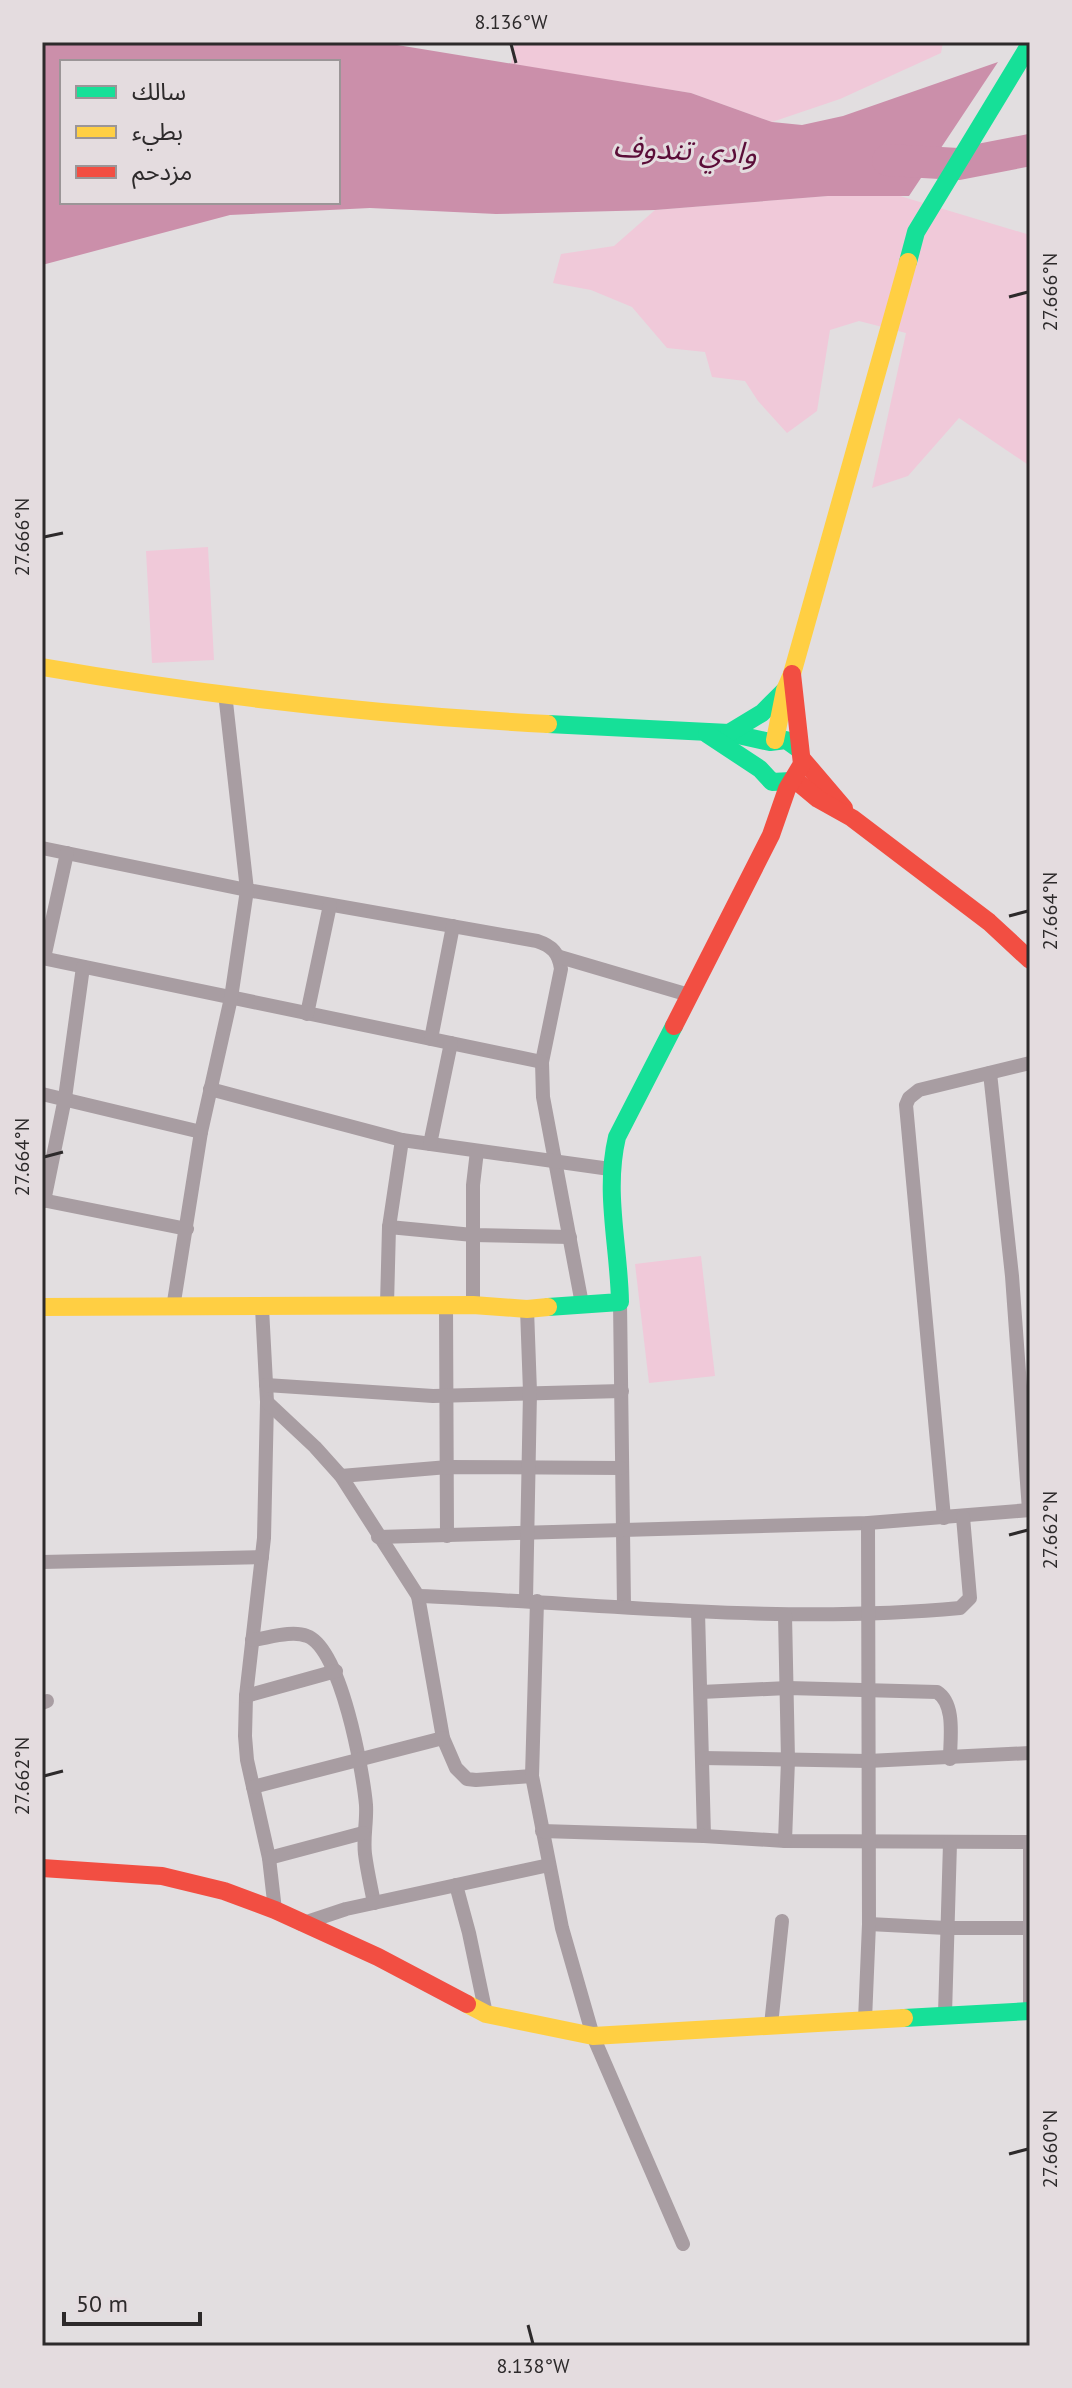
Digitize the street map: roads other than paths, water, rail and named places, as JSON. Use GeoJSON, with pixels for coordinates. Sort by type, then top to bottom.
{"type":"FeatureCollection","features":[{"type":"Feature","properties":{"kind":"street"},"geometry":{"type":"LineString","coordinates":[[771,835],[761,751],[772,741],[916,232],[1030,44]]}},
{"type":"Feature","properties":{"kind":"street"},"geometry":{"type":"LineString","coordinates":[[42,667],[150,686],[439,718],[729,733],[791,742],[852,818]]}},
{"type":"Feature","properties":{"kind":"street"},"geometry":{"type":"LineString","coordinates":[[729,733],[762,713],[789,682]]}},
{"type":"Feature","properties":{"kind":"street"},"geometry":{"type":"LineString","coordinates":[[624,1607],[620,1279],[610,1169],[617,1137],[771,835],[792,780],[801,771],[789,682]]}},
{"type":"Feature","properties":{"kind":"street"},"geometry":{"type":"LineString","coordinates":[[173,1308],[201,1132],[231,998],[247,890],[225,693]]}},
{"type":"Feature","properties":{"kind":"street"},"geometry":{"type":"LineString","coordinates":[[704,732],[778,783],[792,780],[852,818],[989,922],[1030,960]]}},
{"type":"Feature","properties":{"kind":"street"},"geometry":{"type":"LineString","coordinates":[[42,848],[247,890],[537,941],[549,945],[560,957],[689,995]]}},
{"type":"Feature","properties":{"kind":"street"},"geometry":{"type":"LineString","coordinates":[[67,853],[43,958],[542,1062]]}},
{"type":"Feature","properties":{"kind":"street"},"geometry":{"type":"LineString","coordinates":[[307,1014],[330,905]]}},
{"type":"Feature","properties":{"kind":"street"},"geometry":{"type":"LineString","coordinates":[[431,1039],[453,926]]}},
{"type":"Feature","properties":{"kind":"street"},"geometry":{"type":"LineString","coordinates":[[560,957],[559,983],[542,1062],[543,1097],[582,1304]]}},
{"type":"Feature","properties":{"kind":"street"},"geometry":{"type":"LineString","coordinates":[[83,967],[65,1098],[43,1200],[187,1229]]}},
{"type":"Feature","properties":{"kind":"street"},"geometry":{"type":"LineString","coordinates":[[430,1144],[451,1043]]}},
{"type":"Feature","properties":{"kind":"street"},"geometry":{"type":"LineString","coordinates":[[944,1518],[906,1105],[919,1090],[1030,1063]]}},
{"type":"Feature","properties":{"kind":"street"},"geometry":{"type":"LineString","coordinates":[[378,1537],[868,1523],[1029,1510],[1012,1276],[990,1073]]}},
{"type":"Feature","properties":{"kind":"street"},"geometry":{"type":"LineString","coordinates":[[210,1089],[402,1140],[610,1169]]}},
{"type":"Feature","properties":{"kind":"street"},"geometry":{"type":"LineString","coordinates":[[42,1094],[201,1132]]}},
{"type":"Feature","properties":{"kind":"street"},"geometry":{"type":"LineString","coordinates":[[387,1305],[389,1227],[402,1140]]}},
{"type":"Feature","properties":{"kind":"street"},"geometry":{"type":"LineString","coordinates":[[473,1305],[473,1185],[477,1151]]}},
{"type":"Feature","properties":{"kind":"street"},"geometry":{"type":"LineString","coordinates":[[389,1227],[473,1235],[570,1237]]}},
{"type":"Feature","properties":{"kind":"street"},"geometry":{"type":"LineString","coordinates":[[42,1307],[473,1305],[527,1309],[620,1302]]}},
{"type":"Feature","properties":{"kind":"street"},"geometry":{"type":"LineString","coordinates":[[446,1305],[447,1536]]}},
{"type":"Feature","properties":{"kind":"street"},"geometry":{"type":"LineString","coordinates":[[262,1308],[267,1402],[262,1557],[246,1696],[245,1736],[269,1858],[275,1910]]}},
{"type":"Feature","properties":{"kind":"street"},"geometry":{"type":"LineString","coordinates":[[527,1309],[532,1776],[570,1957],[593,2036],[683,2244]]}},
{"type":"Feature","properties":{"kind":"street"},"geometry":{"type":"LineString","coordinates":[[266,1385],[448,1395],[622,1391]]}},
{"type":"Feature","properties":{"kind":"street"},"geometry":{"type":"LineString","coordinates":[[267,1402],[341,1476],[418,1596],[443,1738],[456,1768],[467,1779],[532,1776]]}},
{"type":"Feature","properties":{"kind":"street"},"geometry":{"type":"LineString","coordinates":[[341,1476],[448,1467],[621,1468]]}},
{"type":"Feature","properties":{"kind":"street"},"geometry":{"type":"LineString","coordinates":[[418,1596],[785,1615],[868,1614],[954,1608],[966,1605],[970,1598],[963,1517]]}},
{"type":"Feature","properties":{"kind":"street"},"geometry":{"type":"LineString","coordinates":[[865,2020],[869,1924],[868,1523]]}},
{"type":"Feature","properties":{"kind":"street"},"geometry":{"type":"LineString","coordinates":[[42,1562],[262,1557]]}},
{"type":"Feature","properties":{"kind":"street"},"geometry":{"type":"LineString","coordinates":[[698,1612],[704,1836]]}},
{"type":"Feature","properties":{"kind":"street"},"geometry":{"type":"LineString","coordinates":[[785,1615],[788,1688],[785,1841]]}},
{"type":"Feature","properties":{"kind":"street"},"geometry":{"type":"LineString","coordinates":[[252,1640],[299,1634],[308,1636],[325,1649],[336,1671],[359,1758],[367,1816],[363,1833],[374,1903]]}},
{"type":"Feature","properties":{"kind":"street"},"geometry":{"type":"LineString","coordinates":[[246,1696],[336,1671]]}},
{"type":"Feature","properties":{"kind":"street"},"geometry":{"type":"LineString","coordinates":[[701,1692],[788,1688],[937,1692],[944,1696],[949,1706],[950,1759]]}},
{"type":"Feature","properties":{"kind":"street"},"geometry":{"type":"LineString","coordinates":[[253,1787],[443,1738]]}},
{"type":"Feature","properties":{"kind":"street"},"geometry":{"type":"LineString","coordinates":[[702,1758],[868,1761],[1030,1753]]}},
{"type":"Feature","properties":{"kind":"street"},"geometry":{"type":"LineString","coordinates":[[42,1868],[172,1878],[224,1891],[275,1910],[378,1957],[486,2014],[593,2036],[1030,2011],[1030,1842],[869,1843],[542,1831]]}},
{"type":"Feature","properties":{"kind":"street"},"geometry":{"type":"LineString","coordinates":[[269,1858],[363,1833]]}},
{"type":"Feature","properties":{"kind":"street"},"geometry":{"type":"LineString","coordinates":[[945,2014],[950,1843]]}},
{"type":"Feature","properties":{"kind":"street"},"geometry":{"type":"LineString","coordinates":[[301,1924],[374,1903],[549,1865]]}},
{"type":"Feature","properties":{"kind":"street"},"geometry":{"type":"LineString","coordinates":[[456,1885],[486,2014]]}},
{"type":"Feature","properties":{"kind":"street"},"geometry":{"type":"LineString","coordinates":[[771,2025],[782,1921]]}},
{"type":"Feature","properties":{"kind":"street"},"geometry":{"type":"LineString","coordinates":[[869,1924],[1029,1928]]}},
{"type":"Feature","properties":{"kind":"water"},"geometry":{"type":"Polygon","coordinates":[[[42,42],[379,42],[691,93],[772,122],[802,125],[843,116],[998,62],[909,196],[828,196],[655,210],[496,214],[370,208],[230,215],[42,265],[42,42]]]}},
{"type":"Feature","properties":{"kind":"waterway","name":"وادي تندوف"},"geometry":{"type":"LineString","coordinates":[[888,160],[958,164],[1030,150]]}}]}
